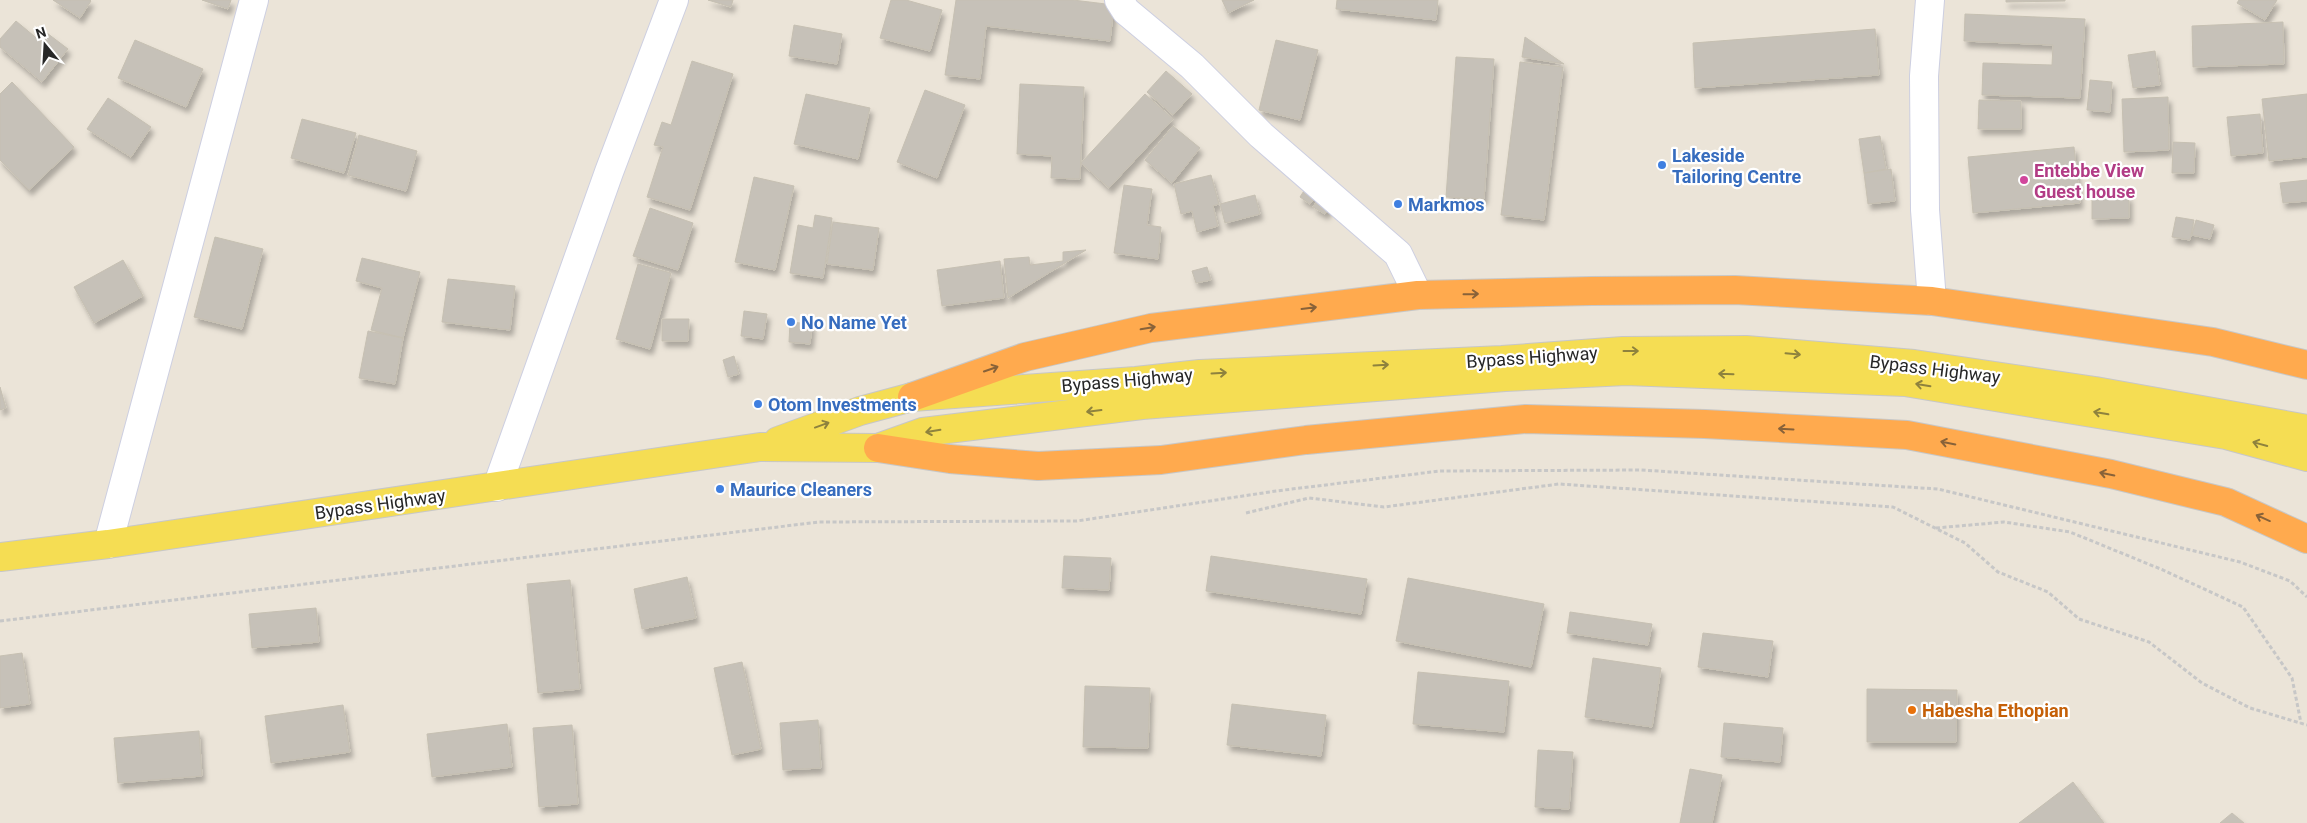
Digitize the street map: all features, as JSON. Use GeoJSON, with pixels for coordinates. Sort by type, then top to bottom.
{"type":"FeatureCollection","features":[{"type":"Feature","properties":{"kind":"highway"},"geometry":{"type":"LineString","coordinates":[[912,397],[1025,357],[1151,328],[1418,295],[1591,291],[1735,290],[1932,301],[2108,325],[2213,342],[2307,365]]}},
{"type":"Feature","properties":{"kind":"highway"},"geometry":{"type":"LineString","coordinates":[[878,448],[950,459],[1038,466],[1161,460],[1306,440],[1526,419],[1705,424],[1907,435],[2111,474],[2226,502],[2307,539]]}},
{"type":"Feature","properties":{"kind":"main road","name":"Bypass Highway"},"geometry":{"type":"LineString","coordinates":[[0,557],[108,544],[760,447],[878,448],[923,432],[1139,393],[1200,374],[1502,360],[1623,350],[1746,350],[1914,364],[2095,391],[2307,429]]}},
{"type":"Feature","properties":{"kind":"main road","name":"Bypass Highway"},"geometry":{"type":"LineString","coordinates":[[760,447],[860,411],[912,397],[1139,393],[1505,378],[1626,371],[1747,374],[1905,382],[2226,435],[2307,457]]}},
{"type":"Feature","properties":{"kind":"street"},"geometry":{"type":"LineString","coordinates":[[108,544],[254,0]]}},
{"type":"Feature","properties":{"kind":"street"},"geometry":{"type":"LineString","coordinates":[[497,487],[609,172],[674,0]]}},
{"type":"Feature","properties":{"kind":"street"},"geometry":{"type":"LineString","coordinates":[[1119,0],[1126,11],[1192,66],[1261,134],[1398,254],[1418,295]]}},
{"type":"Feature","properties":{"kind":"street"},"geometry":{"type":"LineString","coordinates":[[1930,0],[1924,85],[1925,210],[1932,301]]}},
{"type":"Feature","properties":{"kind":"path"},"geometry":{"type":"LineString","coordinates":[[0,621],[820,522],[1077,521],[1276,491],[1440,471],[1641,470],[1938,489],[2240,562],[2290,581],[2307,597]]}},
{"type":"Feature","properties":{"kind":"path"},"geometry":{"type":"LineString","coordinates":[[1246,513],[1309,498],[1384,507],[1559,484],[1893,507],[1965,543],[1998,572],[2048,592],[2079,619],[2149,642],[2202,683],[2250,708],[2307,725]]}},
{"type":"Feature","properties":{"kind":"path"},"geometry":{"type":"LineString","coordinates":[[1935,528],[2004,522],[2070,532],[2163,570],[2243,606],[2292,678],[2301,724]]}},
{"type":"Feature","properties":{"kind":"building"},"geometry":{"type":"Polygon","coordinates":[[[53,0],[90,0],[91,1],[80,18],[53,0]]]}},
{"type":"Feature","properties":{"kind":"building"},"geometry":{"type":"Polygon","coordinates":[[[202,0],[231,0],[228,9],[202,0]]]}},
{"type":"Feature","properties":{"kind":"building"},"geometry":{"type":"Polygon","coordinates":[[[708,0],[733,0],[731,7],[708,0]]]}},
{"type":"Feature","properties":{"kind":"building"},"geometry":{"type":"Polygon","coordinates":[[[891,0],[906,0],[942,10],[930,51],[880,38],[891,0]]]}},
{"type":"Feature","properties":{"kind":"building"},"geometry":{"type":"Polygon","coordinates":[[[956,0],[1073,0],[1114,5],[1110,41],[986,26],[980,79],[945,75],[956,0]]]}},
{"type":"Feature","properties":{"kind":"building"},"geometry":{"type":"Polygon","coordinates":[[[1222,0],[1254,0],[1228,13],[1222,0]]]}},
{"type":"Feature","properties":{"kind":"building"},"geometry":{"type":"Polygon","coordinates":[[[1337,0],[1438,0],[1436,20],[1336,9],[1337,0]]]}},
{"type":"Feature","properties":{"kind":"building"},"geometry":{"type":"Polygon","coordinates":[[[2006,0],[2065,0],[2065,1],[2006,2],[2006,0]]]}},
{"type":"Feature","properties":{"kind":"building"},"geometry":{"type":"Polygon","coordinates":[[[2239,0],[2277,0],[2265,20],[2237,3],[2239,0]]]}},
{"type":"Feature","properties":{"kind":"building"},"geometry":{"type":"Polygon","coordinates":[[[1965,14],[2085,19],[2080,98],[1982,95],[1983,63],[2052,65],[2053,45],[1964,41],[1965,14]]]}},
{"type":"Feature","properties":{"kind":"building"},"geometry":{"type":"Polygon","coordinates":[[[16,21],[40,41],[47,33],[68,49],[42,82],[0,47],[0,39],[16,21]]]}},
{"type":"Feature","properties":{"kind":"building"},"geometry":{"type":"Polygon","coordinates":[[[2283,22],[2284,64],[2193,67],[2192,26],[2283,22]]]}},
{"type":"Feature","properties":{"kind":"building"},"geometry":{"type":"Polygon","coordinates":[[[794,25],[842,34],[837,64],[789,56],[794,25]]]}},
{"type":"Feature","properties":{"kind":"building"},"geometry":{"type":"Polygon","coordinates":[[[1875,29],[1879,75],[1695,88],[1693,43],[1875,29]]]}},
{"type":"Feature","properties":{"kind":"building"},"geometry":{"type":"Polygon","coordinates":[[[1525,37],[1564,64],[1522,57],[1525,37]]]}},
{"type":"Feature","properties":{"kind":"building"},"geometry":{"type":"Polygon","coordinates":[[[135,40],[203,69],[186,107],[118,78],[135,40]]]}},
{"type":"Feature","properties":{"kind":"building"},"geometry":{"type":"Polygon","coordinates":[[[1276,40],[1318,50],[1300,120],[1259,110],[1276,40]]]}},
{"type":"Feature","properties":{"kind":"building"},"geometry":{"type":"Polygon","coordinates":[[[2155,51],[2160,85],[2133,88],[2128,55],[2155,51]]]}},
{"type":"Feature","properties":{"kind":"building"},"geometry":{"type":"Polygon","coordinates":[[[1456,57],[1494,59],[1484,199],[1446,197],[1456,57]]]}},
{"type":"Feature","properties":{"kind":"building"},"geometry":{"type":"Polygon","coordinates":[[[692,61],[733,74],[690,210],[647,197],[663,147],[654,145],[662,122],[671,125],[692,61]]]}},
{"type":"Feature","properties":{"kind":"building"},"geometry":{"type":"Polygon","coordinates":[[[1520,62],[1563,67],[1544,220],[1501,215],[1520,62]]]}},
{"type":"Feature","properties":{"kind":"building"},"geometry":{"type":"Polygon","coordinates":[[[1166,71],[1192,94],[1173,115],[1147,92],[1166,71]]]}},
{"type":"Feature","properties":{"kind":"building"},"geometry":{"type":"Polygon","coordinates":[[[2090,80],[2112,82],[2110,112],[2087,110],[2090,80]]]}},
{"type":"Feature","properties":{"kind":"building"},"geometry":{"type":"Polygon","coordinates":[[[12,82],[74,147],[29,190],[0,160],[0,94],[12,82]]]}},
{"type":"Feature","properties":{"kind":"building"},"geometry":{"type":"Polygon","coordinates":[[[1020,84],[1084,87],[1080,179],[1051,178],[1052,156],[1017,154],[1020,84]]]}},
{"type":"Feature","properties":{"kind":"building"},"geometry":{"type":"Polygon","coordinates":[[[925,90],[965,105],[937,178],[897,162],[925,90]]]}},
{"type":"Feature","properties":{"kind":"building"},"geometry":{"type":"Polygon","coordinates":[[[806,94],[870,108],[858,159],[794,144],[806,94]]]}},
{"type":"Feature","properties":{"kind":"building"},"geometry":{"type":"Polygon","coordinates":[[[1145,94],[1173,119],[1109,188],[1081,163],[1145,94]]]}},
{"type":"Feature","properties":{"kind":"building"},"geometry":{"type":"Polygon","coordinates":[[[2307,94],[2307,157],[2269,161],[2262,99],[2307,94]]]}},
{"type":"Feature","properties":{"kind":"building"},"geometry":{"type":"Polygon","coordinates":[[[2168,97],[2169,150],[2124,152],[2122,99],[2168,97]]]}},
{"type":"Feature","properties":{"kind":"building"},"geometry":{"type":"Polygon","coordinates":[[[108,98],[151,127],[131,157],[87,129],[108,98]]]}},
{"type":"Feature","properties":{"kind":"building"},"geometry":{"type":"Polygon","coordinates":[[[1979,100],[2021,101],[2021,129],[1978,129],[1979,100]]]}},
{"type":"Feature","properties":{"kind":"building"},"geometry":{"type":"Polygon","coordinates":[[[2260,114],[2263,153],[2231,156],[2227,117],[2260,114]]]}},
{"type":"Feature","properties":{"kind":"building"},"geometry":{"type":"Polygon","coordinates":[[[302,119],[356,133],[344,173],[291,158],[302,119]]]}},
{"type":"Feature","properties":{"kind":"building"},"geometry":{"type":"Polygon","coordinates":[[[1173,126],[1200,148],[1172,183],[1145,160],[1173,126]]]}},
{"type":"Feature","properties":{"kind":"building"},"geometry":{"type":"Polygon","coordinates":[[[359,135],[417,151],[406,191],[348,175],[359,135]]]}},
{"type":"Feature","properties":{"kind":"building"},"geometry":{"type":"Polygon","coordinates":[[[1880,136],[1886,169],[1864,173],[1859,139],[1880,136]]]}},
{"type":"Feature","properties":{"kind":"building"},"geometry":{"type":"Polygon","coordinates":[[[2173,142],[2195,143],[2194,173],[2172,173],[2173,142]]]}},
{"type":"Feature","properties":{"kind":"building","name":"Entebbe View Guest house"},"geometry":{"type":"Polygon","coordinates":[[[2074,147],[2080,203],[1973,213],[1968,157],[2074,147]]]}},
{"type":"Feature","properties":{"kind":"building"},"geometry":{"type":"Polygon","coordinates":[[[1891,169],[1895,201],[1868,204],[1864,173],[1891,169]]]}},
{"type":"Feature","properties":{"kind":"building"},"geometry":{"type":"Polygon","coordinates":[[[1211,175],[1219,204],[1213,206],[1218,226],[1197,232],[1192,211],[1181,214],[1174,184],[1211,175]]]}},
{"type":"Feature","properties":{"kind":"building"},"geometry":{"type":"Polygon","coordinates":[[[754,177],[794,186],[775,270],[735,262],[754,177]]]}},
{"type":"Feature","properties":{"kind":"building"},"geometry":{"type":"Polygon","coordinates":[[[2307,180],[2307,201],[2283,203],[2280,183],[2307,180]]]}},
{"type":"Feature","properties":{"kind":"building"},"geometry":{"type":"Polygon","coordinates":[[[1309,183],[1320,191],[1310,204],[1300,197],[1309,183]]]}},
{"type":"Feature","properties":{"kind":"building"},"geometry":{"type":"Polygon","coordinates":[[[1124,185],[1152,189],[1147,225],[1161,227],[1158,259],[1114,253],[1124,185]]]}},
{"type":"Feature","properties":{"kind":"building"},"geometry":{"type":"Polygon","coordinates":[[[1322,193],[1334,201],[1325,214],[1313,207],[1322,193]]]}},
{"type":"Feature","properties":{"kind":"building"},"geometry":{"type":"Polygon","coordinates":[[[1255,195],[1260,214],[1225,223],[1220,204],[1255,195]]]}},
{"type":"Feature","properties":{"kind":"building"},"geometry":{"type":"Polygon","coordinates":[[[2129,196],[2129,218],[2092,219],[2092,197],[2129,196]]]}},
{"type":"Feature","properties":{"kind":"building"},"geometry":{"type":"Polygon","coordinates":[[[650,208],[693,223],[678,270],[633,256],[650,208]]]}},
{"type":"Feature","properties":{"kind":"building"},"geometry":{"type":"Polygon","coordinates":[[[815,215],[832,218],[823,278],[790,273],[798,225],[813,228],[815,215]]]}},
{"type":"Feature","properties":{"kind":"building"},"geometry":{"type":"Polygon","coordinates":[[[2176,217],[2194,220],[2190,240],[2172,237],[2176,217]]]}},
{"type":"Feature","properties":{"kind":"building"},"geometry":{"type":"Polygon","coordinates":[[[2196,220],[2214,225],[2210,239],[2192,235],[2196,220]]]}},
{"type":"Feature","properties":{"kind":"building"},"geometry":{"type":"Polygon","coordinates":[[[833,222],[879,228],[873,270],[827,264],[833,222]]]}},
{"type":"Feature","properties":{"kind":"building"},"geometry":{"type":"Polygon","coordinates":[[[215,237],[263,249],[242,329],[194,317],[215,237]]]}},
{"type":"Feature","properties":{"kind":"building"},"geometry":{"type":"Polygon","coordinates":[[[1086,250],[1008,298],[1004,259],[1029,257],[1030,265],[1063,261],[1063,252],[1086,250]]]}},
{"type":"Feature","properties":{"kind":"building"},"geometry":{"type":"Polygon","coordinates":[[[362,258],[420,272],[403,338],[371,330],[382,288],[356,281],[362,258]]]}},
{"type":"Feature","properties":{"kind":"building"},"geometry":{"type":"Polygon","coordinates":[[[123,260],[143,296],[94,323],[74,287],[123,260]]]}},
{"type":"Feature","properties":{"kind":"building"},"geometry":{"type":"Polygon","coordinates":[[[1000,261],[1004,298],[942,306],[937,270],[1000,261]]]}},
{"type":"Feature","properties":{"kind":"building"},"geometry":{"type":"Polygon","coordinates":[[[638,264],[671,273],[650,349],[616,339],[638,264]]]}},
{"type":"Feature","properties":{"kind":"building"},"geometry":{"type":"Polygon","coordinates":[[[1207,267],[1211,280],[1196,283],[1192,271],[1207,267]]]}},
{"type":"Feature","properties":{"kind":"building"},"geometry":{"type":"Polygon","coordinates":[[[448,279],[515,286],[510,330],[442,322],[448,279]]]}},
{"type":"Feature","properties":{"kind":"building"},"geometry":{"type":"Polygon","coordinates":[[[744,311],[767,314],[763,339],[741,336],[744,311]]]}},
{"type":"Feature","properties":{"kind":"building"},"geometry":{"type":"Polygon","coordinates":[[[662,319],[689,319],[688,341],[662,341],[662,319]]]}},
{"type":"Feature","properties":{"kind":"building"},"geometry":{"type":"Polygon","coordinates":[[[790,322],[812,324],[810,344],[789,342],[790,322]]]}},
{"type":"Feature","properties":{"kind":"building"},"geometry":{"type":"Polygon","coordinates":[[[368,331],[403,338],[395,384],[359,378],[368,331]]]}},
{"type":"Feature","properties":{"kind":"building"},"geometry":{"type":"Polygon","coordinates":[[[734,356],[739,374],[728,377],[723,360],[734,356]]]}},
{"type":"Feature","properties":{"kind":"building"},"geometry":{"type":"Polygon","coordinates":[[[0,387],[6,408],[0,410],[0,387]]]}},
{"type":"Feature","properties":{"kind":"building"},"geometry":{"type":"Polygon","coordinates":[[[1064,556],[1111,558],[1109,590],[1062,588],[1064,556]]]}},
{"type":"Feature","properties":{"kind":"building"},"geometry":{"type":"Polygon","coordinates":[[[1211,556],[1367,579],[1361,614],[1206,591],[1211,556]]]}},
{"type":"Feature","properties":{"kind":"building"},"geometry":{"type":"Polygon","coordinates":[[[687,577],[696,618],[642,629],[634,589],[687,577]]]}},
{"type":"Feature","properties":{"kind":"building"},"geometry":{"type":"Polygon","coordinates":[[[1408,578],[1544,604],[1531,667],[1396,641],[1408,578]]]}},
{"type":"Feature","properties":{"kind":"building"},"geometry":{"type":"Polygon","coordinates":[[[570,580],[580,689],[538,693],[527,584],[570,580]]]}},
{"type":"Feature","properties":{"kind":"building"},"geometry":{"type":"Polygon","coordinates":[[[316,608],[319,642],[252,648],[249,614],[316,608]]]}},
{"type":"Feature","properties":{"kind":"building"},"geometry":{"type":"Polygon","coordinates":[[[1570,612],[1652,624],[1648,645],[1567,633],[1570,612]]]}},
{"type":"Feature","properties":{"kind":"building"},"geometry":{"type":"Polygon","coordinates":[[[1703,633],[1773,641],[1768,677],[1698,667],[1703,633]]]}},
{"type":"Feature","properties":{"kind":"building"},"geometry":{"type":"Polygon","coordinates":[[[22,653],[30,704],[0,708],[0,656],[22,653]]]}},
{"type":"Feature","properties":{"kind":"building"},"geometry":{"type":"Polygon","coordinates":[[[1593,658],[1661,668],[1652,727],[1585,717],[1593,658]]]}},
{"type":"Feature","properties":{"kind":"building"},"geometry":{"type":"Polygon","coordinates":[[[742,662],[761,749],[732,755],[714,668],[742,662]]]}},
{"type":"Feature","properties":{"kind":"building"},"geometry":{"type":"Polygon","coordinates":[[[1418,672],[1509,681],[1504,732],[1413,724],[1418,672]]]}},
{"type":"Feature","properties":{"kind":"building"},"geometry":{"type":"Polygon","coordinates":[[[1085,686],[1150,688],[1148,748],[1083,747],[1085,686]]]}},
{"type":"Feature","properties":{"kind":"building"},"geometry":{"type":"Polygon","coordinates":[[[1867,689],[1957,690],[1956,742],[1867,742],[1867,689]]]}},
{"type":"Feature","properties":{"kind":"building"},"geometry":{"type":"Polygon","coordinates":[[[1232,704],[1326,715],[1321,756],[1227,745],[1232,704]]]}},
{"type":"Feature","properties":{"kind":"building"},"geometry":{"type":"Polygon","coordinates":[[[343,705],[350,752],[271,763],[265,716],[343,705]]]}},
{"type":"Feature","properties":{"kind":"building"},"geometry":{"type":"Polygon","coordinates":[[[818,720],[821,768],[783,770],[780,723],[818,720]]]}},
{"type":"Feature","properties":{"kind":"building"},"geometry":{"type":"Polygon","coordinates":[[[1724,723],[1783,728],[1780,762],[1721,757],[1724,723]]]}},
{"type":"Feature","properties":{"kind":"building"},"geometry":{"type":"Polygon","coordinates":[[[507,724],[512,767],[432,777],[427,734],[507,724]]]}},
{"type":"Feature","properties":{"kind":"building"},"geometry":{"type":"Polygon","coordinates":[[[572,725],[578,804],[539,807],[533,728],[572,725]]]}},
{"type":"Feature","properties":{"kind":"building"},"geometry":{"type":"Polygon","coordinates":[[[199,731],[202,776],[118,783],[114,738],[199,731]]]}},
{"type":"Feature","properties":{"kind":"building"},"geometry":{"type":"Polygon","coordinates":[[[1538,750],[1573,752],[1569,809],[1535,807],[1538,750]]]}},
{"type":"Feature","properties":{"kind":"building"},"geometry":{"type":"Polygon","coordinates":[[[1690,769],[1722,775],[1712,823],[1680,823],[1690,769]]]}},
{"type":"Feature","properties":{"kind":"building"},"geometry":{"type":"Polygon","coordinates":[[[2073,782],[2104,823],[2019,823],[2073,782]]]}},
{"type":"Feature","properties":{"kind":"building"},"geometry":{"type":"Polygon","coordinates":[[[2232,813],[2244,823],[2220,823],[2232,813]]]}},
{"type":"Feature","properties":{"kind":"place","name":"Lakeside Tailoring Centre"},"geometry":{"type":"Point","coordinates":[1662,165]}},
{"type":"Feature","properties":{"kind":"place","name":"Entebbe View Guest house"},"geometry":{"type":"Point","coordinates":[2024,180]}},
{"type":"Feature","properties":{"kind":"place","name":"Markmos"},"geometry":{"type":"Point","coordinates":[1398,204]}},
{"type":"Feature","properties":{"kind":"place","name":"No Name Yet"},"geometry":{"type":"Point","coordinates":[791,322]}},
{"type":"Feature","properties":{"kind":"place","name":"Otom Investments"},"geometry":{"type":"Point","coordinates":[758,404]}},
{"type":"Feature","properties":{"kind":"place","name":"Maurice Cleaners"},"geometry":{"type":"Point","coordinates":[720,489]}},
{"type":"Feature","properties":{"kind":"place","name":"Habesha Ethopian"},"geometry":{"type":"Point","coordinates":[1912,710]}}]}
